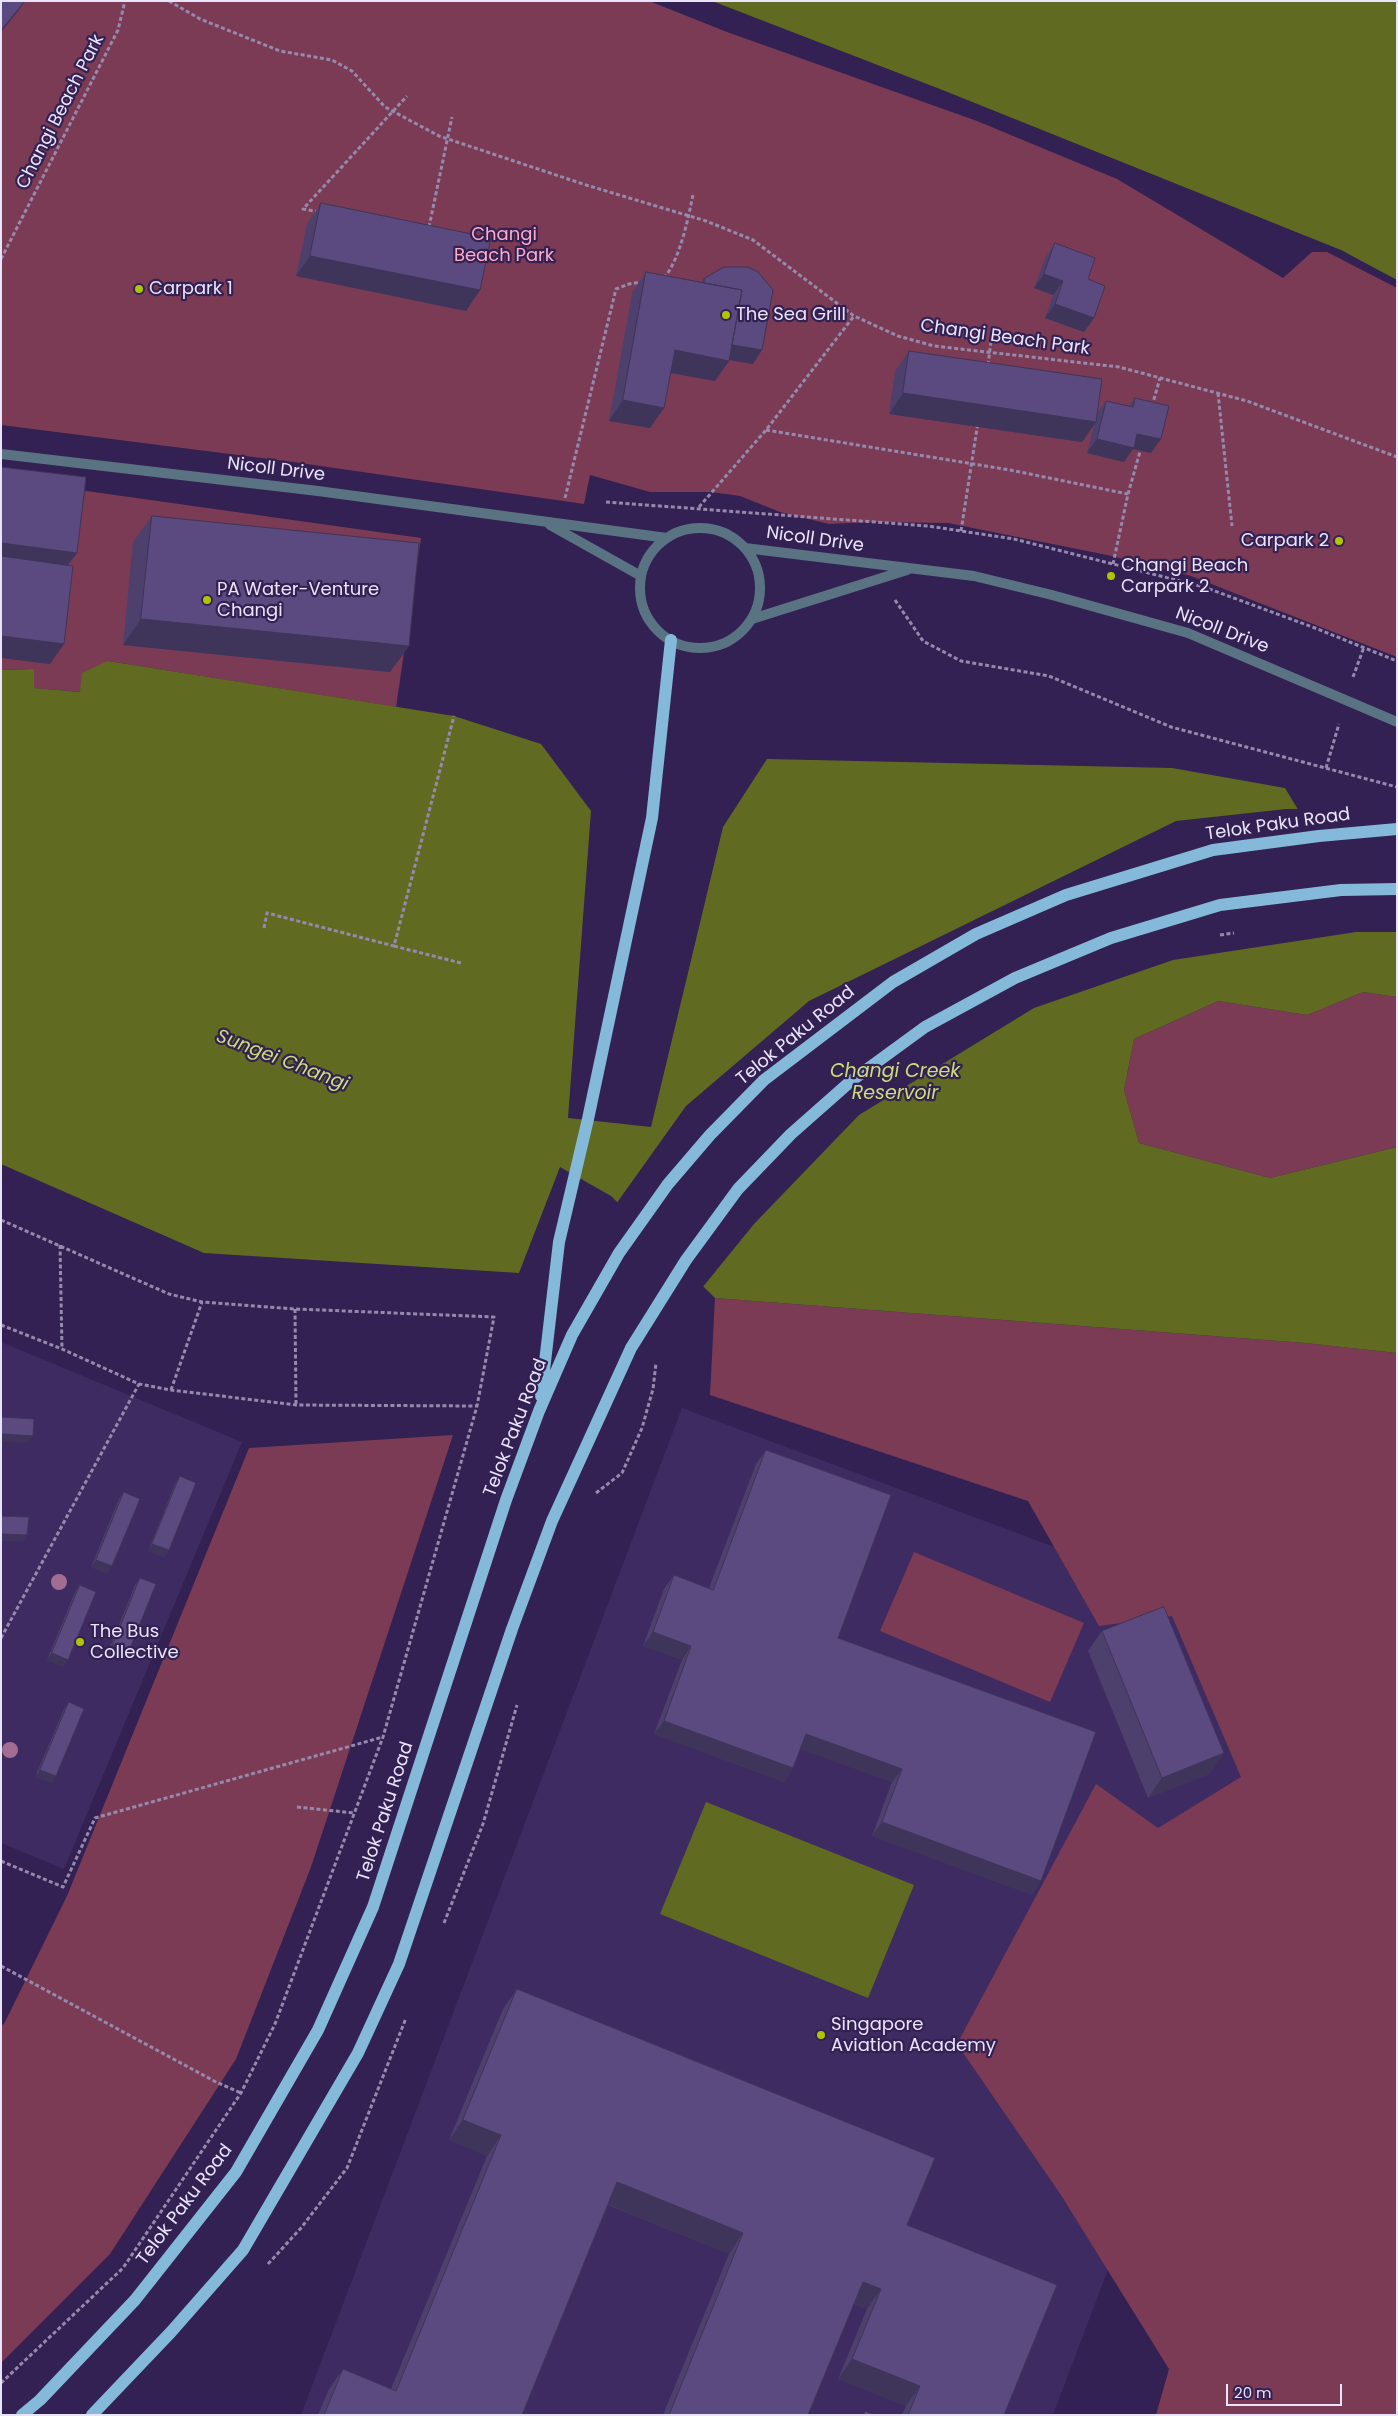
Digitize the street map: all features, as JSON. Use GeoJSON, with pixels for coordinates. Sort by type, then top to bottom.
{"type":"FeatureCollection","features":[{"type":"Feature","properties":{"kind":"main road"},"geometry":{"type":"LineString","coordinates":[[539,1410],[559,1242],[588,1119],[652,818],[671,640]]}},
{"type":"Feature","properties":{"kind":"main road","name":"Telok Paku Road"},"geometry":{"type":"LineString","coordinates":[[22,2415],[40,2400],[135,2300],[230,2179],[318,2030],[373,1907],[506,1500],[539,1410],[572,1335],[619,1253],[668,1184],[710,1135],[764,1080],[893,982],[976,934],[1066,894],[1213,850],[1309,837],[1397,829]]}},
{"type":"Feature","properties":{"kind":"main road"},"geometry":{"type":"LineString","coordinates":[[92,2415],[171,2332],[243,2250],[358,2053],[399,1964],[512,1629],[552,1521],[631,1348],[686,1260],[738,1189],[791,1134],[851,1081],[925,1027],[1016,978],[1111,938],[1220,905],[1341,890],[1397,889]]}},
{"type":"Feature","properties":{"kind":"street","name":"Nicoll Drive"},"geometry":{"type":"LineString","coordinates":[[1,454],[318,491],[667,538]]}},
{"type":"Feature","properties":{"kind":"street","name":"Nicoll Drive"},"geometry":{"type":"LineString","coordinates":[[546,522],[641,576]]}},
{"type":"Feature","properties":{"kind":"street","name":"Nicoll Drive"},"geometry":{"type":"LineString","coordinates":[[707,528],[727,533],[746,548],[754,560],[761,583],[760,599],[752,619],[736,636],[714,646],[691,647],[671,640],[654,627],[645,613],[640,594],[641,576],[651,552],[667,538],[688,529],[707,528]]}},
{"type":"Feature","properties":{"kind":"street","name":"Nicoll Drive"},"geometry":{"type":"LineString","coordinates":[[746,548],[974,576],[1052,595],[1188,633],[1397,722]]}},
{"type":"Feature","properties":{"kind":"street","name":"Nicoll Drive"},"geometry":{"type":"LineString","coordinates":[[752,619],[910,569]]}},
{"type":"Feature","properties":{"kind":"path","name":"Changi Beach Park"},"geometry":{"type":"LineString","coordinates":[[1,259],[118,30],[125,1]]}},
{"type":"Feature","properties":{"kind":"path","name":"Changi Beach Park"},"geometry":{"type":"LineString","coordinates":[[169,1],[200,19],[280,51],[332,60],[352,71],[385,107],[448,139],[688,217],[706,221],[753,240],[854,316],[898,336],[934,346],[1119,367],[1247,401],[1397,457]]}},
{"type":"Feature","properties":{"kind":"path"},"geometry":{"type":"LineString","coordinates":[[323,213],[304,209],[394,112],[406,96]]}},
{"type":"Feature","properties":{"kind":"path"},"geometry":{"type":"LineString","coordinates":[[428,235],[452,117]]}},
{"type":"Feature","properties":{"kind":"path"},"geometry":{"type":"LineString","coordinates":[[655,280],[664,279],[670,272],[688,217],[693,195]]}},
{"type":"Feature","properties":{"kind":"path"},"geometry":{"type":"LineString","coordinates":[[564,501],[616,290],[629,284],[646,282]]}},
{"type":"Feature","properties":{"kind":"path"},"geometry":{"type":"LineString","coordinates":[[699,507],[766,430],[854,316]]}},
{"type":"Feature","properties":{"kind":"path"},"geometry":{"type":"LineString","coordinates":[[987,371],[992,333]]}},
{"type":"Feature","properties":{"kind":"path"},"geometry":{"type":"LineString","coordinates":[[1150,414],[1160,378]]}},
{"type":"Feature","properties":{"kind":"path"},"geometry":{"type":"LineString","coordinates":[[1218,393],[1232,526]]}},
{"type":"Feature","properties":{"kind":"path"},"geometry":{"type":"LineString","coordinates":[[961,531],[970,464],[979,418]]}},
{"type":"Feature","properties":{"kind":"path"},"geometry":{"type":"LineString","coordinates":[[766,430],[970,464],[1128,494]]}},
{"type":"Feature","properties":{"kind":"path"},"geometry":{"type":"LineString","coordinates":[[1113,564],[1128,494],[1143,441]]}},
{"type":"Feature","properties":{"kind":"path"},"geometry":{"type":"LineString","coordinates":[[881,578],[923,641],[961,661],[1049,676],[1171,727],[1397,787]]}},
{"type":"Feature","properties":{"kind":"path"},"geometry":{"type":"LineString","coordinates":[[394,946],[454,716]]}},
{"type":"Feature","properties":{"kind":"path"},"geometry":{"type":"LineString","coordinates":[[264,928],[267,913],[461,963]]}},
{"type":"Feature","properties":{"kind":"path"},"geometry":{"type":"LineString","coordinates":[[1214,936],[1240,932]]}},
{"type":"Feature","properties":{"kind":"path"},"geometry":{"type":"LineString","coordinates":[[1,1220],[169,1294],[202,1302],[295,1309],[494,1317],[477,1406],[383,1737],[275,2024],[241,2093],[123,2268],[1,2383]]}},
{"type":"Feature","properties":{"kind":"path"},"geometry":{"type":"LineString","coordinates":[[60,1245],[62,1349]]}},
{"type":"Feature","properties":{"kind":"path"},"geometry":{"type":"LineString","coordinates":[[171,1390],[202,1302]]}},
{"type":"Feature","properties":{"kind":"path"},"geometry":{"type":"LineString","coordinates":[[295,1309],[296,1405]]}},
{"type":"Feature","properties":{"kind":"path"},"geometry":{"type":"LineString","coordinates":[[1,1325],[62,1349],[138,1384],[171,1390],[296,1405],[477,1406]]}},
{"type":"Feature","properties":{"kind":"path"},"geometry":{"type":"LineString","coordinates":[[1,1638],[138,1384]]}},
{"type":"Feature","properties":{"kind":"path"},"geometry":{"type":"LineString","coordinates":[[1,1861],[63,1887],[95,1818],[383,1737]]}},
{"type":"Feature","properties":{"kind":"path"},"geometry":{"type":"LineString","coordinates":[[297,1808],[354,1813]]}},
{"type":"Feature","properties":{"kind":"path"},"geometry":{"type":"LineString","coordinates":[[1,1966],[216,2082],[241,2093]]}},
{"type":"Feature","properties":{"kind":"shaded area","name":"The Bus Collective"},"geometry":{"type":"Polygon","coordinates":[[[1,1342],[242,1442],[64,1869],[1,1843],[1,1342]]]}},
{"type":"Feature","properties":{"kind":"shaded area","name":"Singapore Aviation Academy"},"geometry":{"type":"Polygon","coordinates":[[[682,1408],[1341,1654],[1053,2415],[301,2415],[682,1408]]]}},
{"type":"Feature","properties":{"kind":"green space","name":"Changi Beach Park"},"geometry":{"type":"Polygon","coordinates":[[[1,1],[649,1],[727,32],[977,121],[1117,179],[1283,278],[1312,252],[1327,252],[1397,288],[1397,657],[1191,576],[1107,555],[948,523],[872,522],[829,524],[780,512],[740,496],[711,492],[650,492],[590,475],[584,504],[293,462],[1,425],[1,1]]]}},
{"type":"Feature","properties":{"kind":"green space","name":"PA Water-Venture Changi"},"geometry":{"type":"Polygon","coordinates":[[[1,479],[421,538],[396,707],[108,661],[81,692],[33,688],[34,669],[1,670],[1,479]]]}},
{"type":"Feature","properties":{"kind":"green space"},"geometry":{"type":"Polygon","coordinates":[[[1363,992],[1397,997],[1397,1147],[1270,1178],[1139,1143],[1124,1090],[1134,1039],[1218,1001],[1307,1015],[1363,992]]]}},
{"type":"Feature","properties":{"kind":"green space"},"geometry":{"type":"Polygon","coordinates":[[[715,1298],[1305,1343],[1397,1353],[1397,2415],[1156,2415],[1169,2369],[1061,2195],[957,2044],[1096,1784],[1158,1828],[1241,1777],[1172,1616],[1099,1626],[1028,1501],[710,1395],[715,1298]]]}},
{"type":"Feature","properties":{"kind":"green space"},"geometry":{"type":"Polygon","coordinates":[[[453,1435],[311,1867],[236,2059],[110,2254],[1,2363],[1,2025],[4,2024],[67,1896],[249,1448],[453,1435]]]}},
{"type":"Feature","properties":{"kind":"green space"},"geometry":{"type":"Polygon","coordinates":[[[914,1552],[1084,1623],[1050,1702],[880,1631],[914,1552]]]}},
{"type":"Feature","properties":{"kind":"water"},"geometry":{"type":"Polygon","coordinates":[[[712,1],[1397,1],[1397,280],[1341,250],[945,91],[712,1]]]}},
{"type":"Feature","properties":{"kind":"water"},"geometry":{"type":"Polygon","coordinates":[[[108,661],[454,716],[541,744],[591,811],[568,1118],[651,1127],[723,827],[767,759],[1172,768],[1285,788],[1369,927],[1397,925],[1397,997],[1363,992],[1307,1015],[1218,1001],[1134,1039],[1124,1090],[1139,1143],[1270,1178],[1397,1147],[1397,1353],[1305,1343],[715,1298],[611,1196],[560,1167],[519,1273],[204,1253],[1,1164],[1,670],[34,669],[34,688],[80,692],[82,673],[108,661]]]}},
{"type":"Feature","properties":{"kind":"water"},"geometry":{"type":"Polygon","coordinates":[[[706,1802],[914,1885],[868,1998],[660,1914],[706,1802]]]}},
{"type":"Feature","properties":{"kind":"pier"},"geometry":{"type":"Polygon","coordinates":[[[1301,809],[1371,925],[1397,922],[1397,932],[1356,932],[1173,960],[1034,1008],[859,1115],[754,1224],[702,1288],[616,1204],[686,1106],[809,1001],[1176,821],[1301,809]]]}},
{"type":"Feature","properties":{"kind":"building"},"geometry":{"type":"Polygon","coordinates":[[[1,1],[25,1],[2,29],[1,28],[1,1]]]}},
{"type":"Feature","properties":{"kind":"building"},"geometry":{"type":"Polygon","coordinates":[[[321,203],[491,238],[480,290],[310,256],[321,203]]]}},
{"type":"Feature","properties":{"kind":"building"},"geometry":{"type":"Polygon","coordinates":[[[1055,243],[1095,258],[1088,279],[1105,286],[1094,318],[1055,304],[1063,281],[1044,274],[1055,243]]]}},
{"type":"Feature","properties":{"kind":"building"},"geometry":{"type":"Polygon","coordinates":[[[724,267],[748,267],[758,272],[773,290],[762,350],[732,345],[742,290],[704,283],[704,279],[724,267]]]}},
{"type":"Feature","properties":{"kind":"building"},"geometry":{"type":"Polygon","coordinates":[[[646,272],[742,290],[729,361],[675,350],[664,408],[623,400],[646,272]]]}},
{"type":"Feature","properties":{"kind":"building"},"geometry":{"type":"Polygon","coordinates":[[[909,351],[1102,379],[1096,422],[903,393],[909,351]]]}},
{"type":"Feature","properties":{"kind":"building"},"geometry":{"type":"Polygon","coordinates":[[[1135,398],[1169,406],[1161,439],[1137,434],[1134,448],[1097,439],[1106,401],[1133,407],[1135,398]]]}},
{"type":"Feature","properties":{"kind":"building"},"geometry":{"type":"Polygon","coordinates":[[[1,467],[86,477],[77,553],[1,543],[1,467]]]}},
{"type":"Feature","properties":{"kind":"building"},"geometry":{"type":"Polygon","coordinates":[[[152,516],[419,543],[409,646],[141,619],[152,516]]]}},
{"type":"Feature","properties":{"kind":"building"},"geometry":{"type":"Polygon","coordinates":[[[1,556],[73,566],[64,644],[1,636],[1,556]]]}},
{"type":"Feature","properties":{"kind":"building"},"geometry":{"type":"Polygon","coordinates":[[[1,1417],[34,1419],[33,1436],[1,1434],[1,1417]]]}},
{"type":"Feature","properties":{"kind":"building"},"geometry":{"type":"Polygon","coordinates":[[[766,1450],[891,1495],[838,1638],[1096,1732],[1041,1881],[882,1822],[902,1769],[806,1734],[793,1768],[664,1721],[691,1646],[653,1632],[674,1575],[713,1590],[766,1450]]]}},
{"type":"Feature","properties":{"kind":"building"},"geometry":{"type":"Polygon","coordinates":[[[180,1476],[196,1483],[169,1550],[152,1544],[180,1476]]]}},
{"type":"Feature","properties":{"kind":"building"},"geometry":{"type":"Polygon","coordinates":[[[124,1492],[140,1499],[112,1566],[96,1560],[124,1492]]]}},
{"type":"Feature","properties":{"kind":"building"},"geometry":{"type":"Polygon","coordinates":[[[1,1516],[29,1517],[27,1535],[1,1534],[1,1516]]]}},
{"type":"Feature","properties":{"kind":"building"},"geometry":{"type":"Polygon","coordinates":[[[140,1578],[156,1584],[129,1651],[113,1645],[140,1578]]]}},
{"type":"Feature","properties":{"kind":"building"},"geometry":{"type":"Polygon","coordinates":[[[80,1585],[96,1592],[68,1660],[52,1653],[80,1585]]]}},
{"type":"Feature","properties":{"kind":"building"},"geometry":{"type":"Polygon","coordinates":[[[1164,1607],[1224,1753],[1162,1778],[1102,1631],[1164,1607]]]}},
{"type":"Feature","properties":{"kind":"building"},"geometry":{"type":"Polygon","coordinates":[[[69,1702],[84,1709],[56,1776],[40,1770],[69,1702]]]}},
{"type":"Feature","properties":{"kind":"building"},"geometry":{"type":"Polygon","coordinates":[[[517,1989],[935,2158],[907,2225],[1057,2285],[1004,2415],[908,2415],[920,2386],[852,2359],[881,2289],[863,2282],[808,2415],[669,2415],[743,2233],[617,2182],[522,2415],[324,2415],[343,2369],[396,2391],[501,2135],[463,2120],[517,1989]]]}},
{"type":"Feature","properties":{"kind":"building"},"geometry":{"type":"Polygon","coordinates":[[[865,2411],[875,2415],[864,2415],[865,2411]]]}},
{"type":"Feature","properties":{"kind":"place","name":"Carpark 1"},"geometry":{"type":"Point","coordinates":[139,289]}},
{"type":"Feature","properties":{"kind":"place","name":"The Sea Grill"},"geometry":{"type":"Point","coordinates":[726,315]}},
{"type":"Feature","properties":{"kind":"place","name":"Carpark 2"},"geometry":{"type":"Point","coordinates":[1339,541]}},
{"type":"Feature","properties":{"kind":"place","name":"Changi Beach Carpark 2"},"geometry":{"type":"Point","coordinates":[1111,576]}},
{"type":"Feature","properties":{"kind":"place","name":"PA Water-Venture Changi"},"geometry":{"type":"Point","coordinates":[207,600]}},
{"type":"Feature","properties":{"kind":"place","name":"The Bus Collective"},"geometry":{"type":"Point","coordinates":[80,1642]}},
{"type":"Feature","properties":{"kind":"place","name":"Singapore Aviation Academy"},"geometry":{"type":"Point","coordinates":[821,2035]}},
{"type":"Feature","properties":{"kind":"water label","name":"Sungei Changi"},"geometry":{"type":"Point","coordinates":[282,1061]}},
{"type":"Feature","properties":{"kind":"water label","name":"Changi Creek Reservoir"},"geometry":{"type":"Point","coordinates":[895,1083]}}]}
